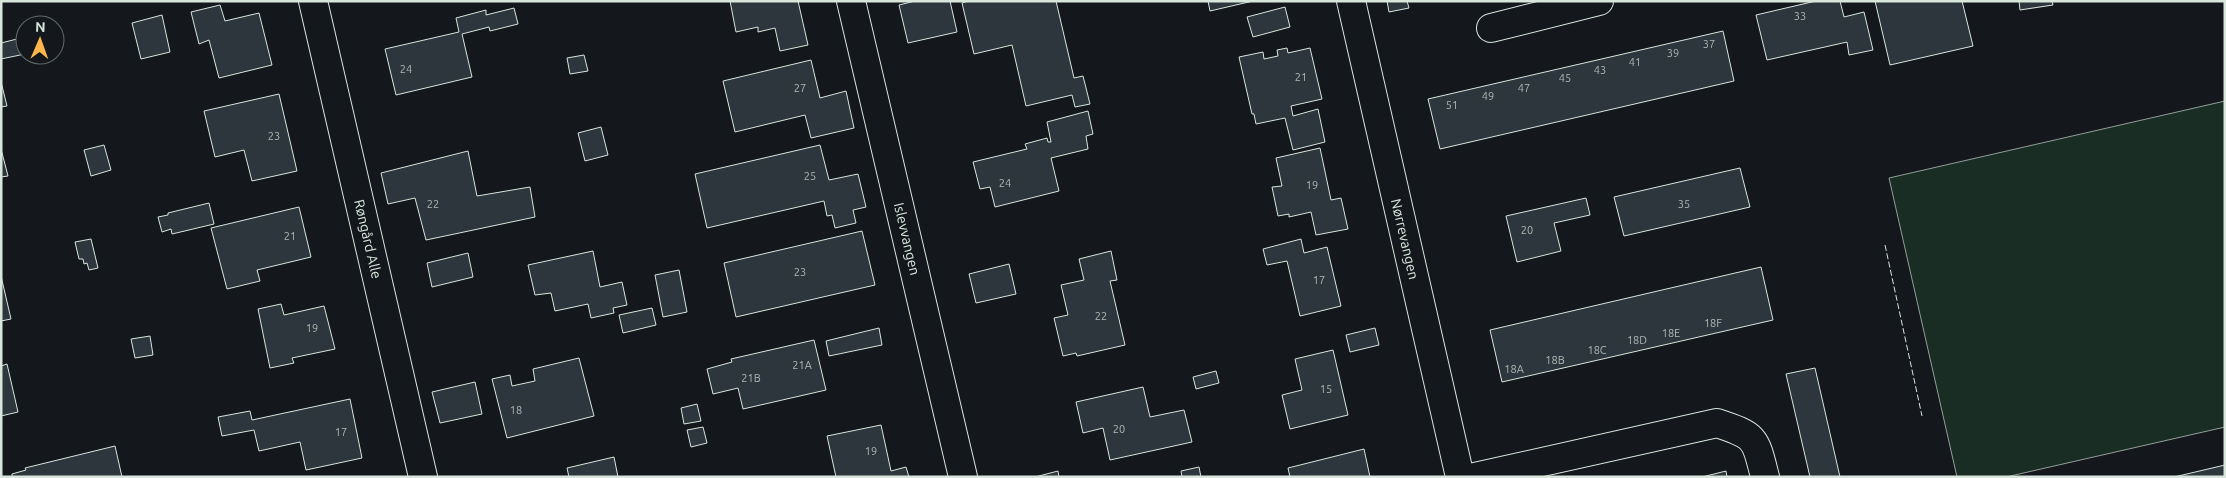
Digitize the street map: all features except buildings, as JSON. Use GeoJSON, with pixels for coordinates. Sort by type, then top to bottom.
{"type":"FeatureCollection","features":[{"type":"Feature","properties":{"kind":"street","name":"Røngård Alle"},"geometry":{"type":"LineString","coordinates":[[313,1],[423,477]]}},
{"type":"Feature","properties":{"kind":"street","name":"Islevvangen"},"geometry":{"type":"LineString","coordinates":[[851,1],[963,477]]}},
{"type":"Feature","properties":{"kind":"street","name":"Nørrevangen"},"geometry":{"type":"LineString","coordinates":[[1351,1],[1460,477]]}},
{"type":"Feature","properties":{"kind":"street"},"geometry":{"type":"LineString","coordinates":[[1491,28],[1599,1]]}},
{"type":"Feature","properties":{"kind":"street"},"geometry":{"type":"LineString","coordinates":[[1475,477],[1717,423],[1743,432],[1757,444],[1765,477]]}},
{"type":"Feature","properties":{"kind":"green space"},"geometry":{"type":"Polygon","coordinates":[[[2225,101],[2225,427],[2006,477],[1957,477],[1889,178],[2225,101]]]}},
{"type":"Feature","properties":{"kind":"fence"},"geometry":{"type":"LineString","coordinates":[[1885,245],[1922,416]]}}]}
